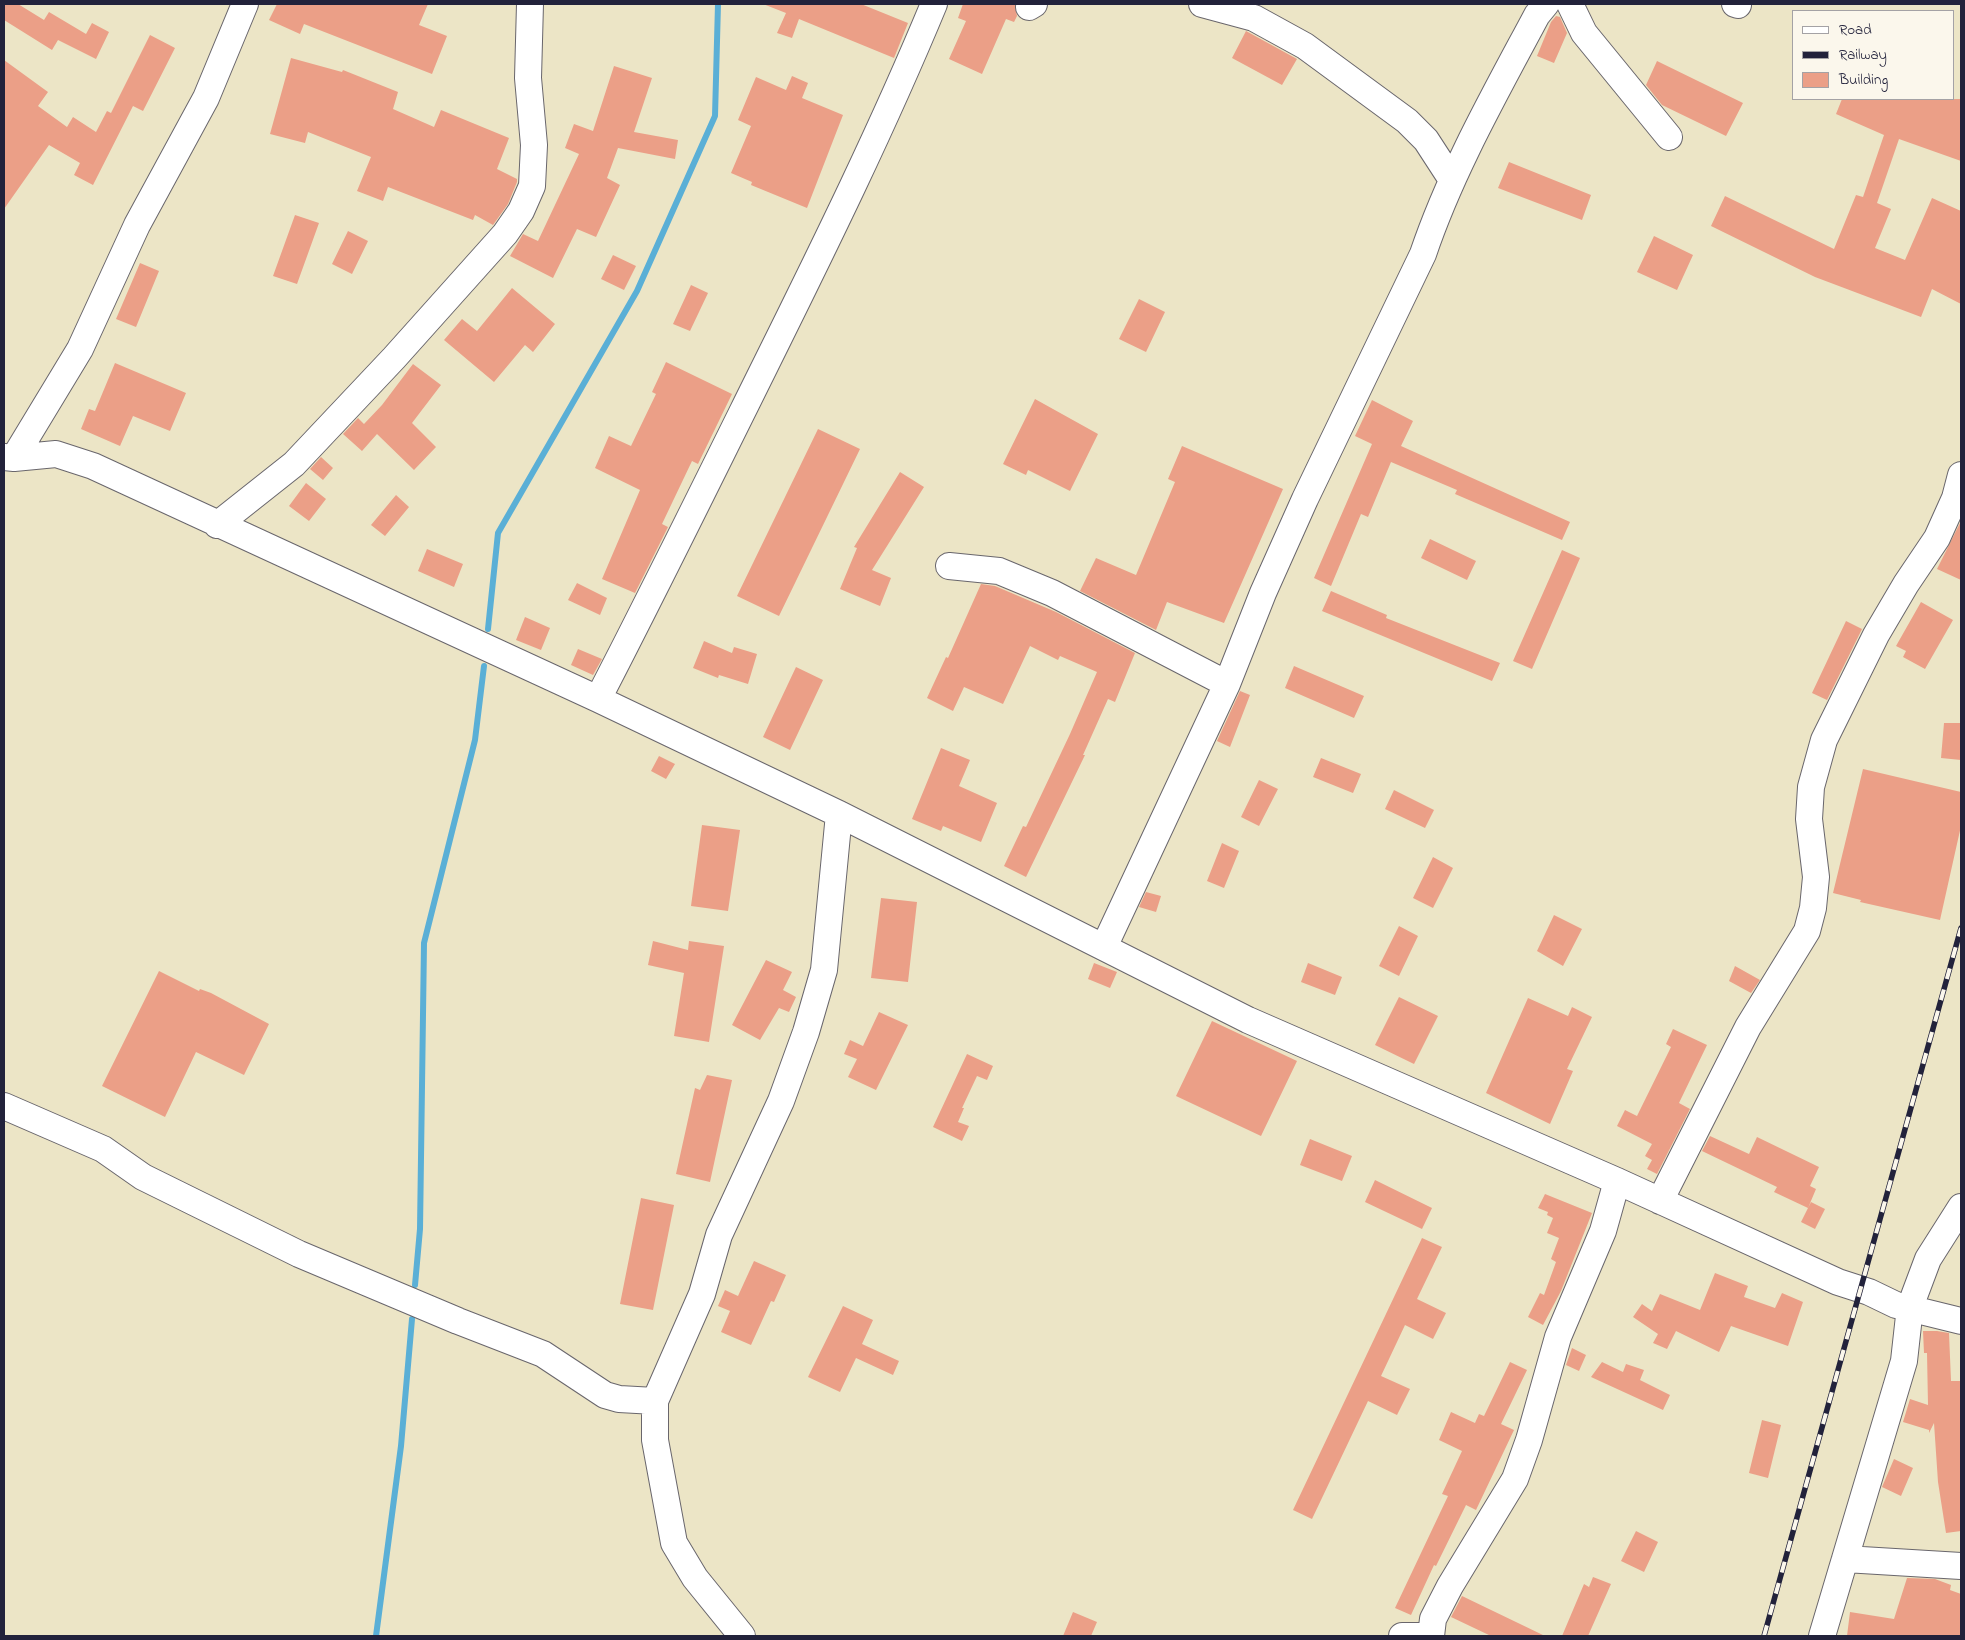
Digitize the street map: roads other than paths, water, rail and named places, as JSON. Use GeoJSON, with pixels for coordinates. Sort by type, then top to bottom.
{"type":"FeatureCollection","features":[{"type":"Feature","properties":{"kind":"street"},"geometry":{"type":"LineString","coordinates":[[9,458],[80,349],[137,226],[206,98],[245,4]]}},
{"type":"Feature","properties":{"kind":"street"},"geometry":{"type":"LineString","coordinates":[[217,525],[294,464],[394,358],[505,234],[521,211],[532,186],[534,145],[528,78],[530,4]]}},
{"type":"Feature","properties":{"kind":"street"},"geometry":{"type":"LineString","coordinates":[[598,699],[656,587],[822,249],[905,75],[934,4]]}},
{"type":"Feature","properties":{"kind":"street"},"geometry":{"type":"LineString","coordinates":[[1202,4],[1254,18],[1305,46],[1407,122],[1426,140],[1452,180]]}},
{"type":"Feature","properties":{"kind":"street"},"geometry":{"type":"LineString","coordinates":[[1104,947],[1227,684],[1262,593],[1389,320],[1423,254],[1436,216],[1452,180],[1529,31],[1546,4]]}},
{"type":"Feature","properties":{"kind":"street"},"geometry":{"type":"LineString","coordinates":[[1570,4],[1584,33],[1669,137]]}},
{"type":"Feature","properties":{"kind":"street"},"geometry":{"type":"LineString","coordinates":[[9,458],[56,454],[93,466],[217,525],[598,699],[839,814],[1248,1020],[1617,1181],[1838,1282],[1869,1292],[1896,1305],[1961,1321]]}},
{"type":"Feature","properties":{"kind":"street"},"geometry":{"type":"LineString","coordinates":[[1660,1201],[1748,1028],[1807,931],[1813,908],[1816,876],[1809,819],[1811,787],[1824,740],[1876,635],[1906,584],[1937,538],[1956,498],[1961,475]]}},
{"type":"Feature","properties":{"kind":"street"},"geometry":{"type":"LineString","coordinates":[[949,566],[1000,571],[1052,593],[1227,684]]}},
{"type":"Feature","properties":{"kind":"street"},"geometry":{"type":"LineString","coordinates":[[742,1636],[696,1578],[674,1543],[655,1440],[655,1401],[702,1294],[720,1235],[781,1101],[806,1032],[824,970],[839,814]]}},
{"type":"Feature","properties":{"kind":"street"},"geometry":{"type":"LineString","coordinates":[[4,1106],[103,1149],[143,1177],[299,1254],[458,1321],[543,1354],[605,1395],[619,1399],[655,1401]]}},
{"type":"Feature","properties":{"kind":"street"},"geometry":{"type":"LineString","coordinates":[[1431,1636],[1434,1619],[1450,1586],[1515,1479],[1529,1440],[1558,1337],[1603,1231],[1617,1181]]}},
{"type":"Feature","properties":{"kind":"street"},"geometry":{"type":"LineString","coordinates":[[1822,1636],[1904,1361],[1910,1307],[1928,1259],[1961,1207]]}},
{"type":"Feature","properties":{"kind":"street"},"geometry":{"type":"LineString","coordinates":[[1844,1559],[1961,1566]]}},
{"type":"Feature","properties":{"kind":"street"},"geometry":{"type":"LineString","coordinates":[[1402,1636],[1419,1636]]}},
{"type":"Feature","properties":{"kind":"waterway"},"geometry":{"type":"LineString","coordinates":[[488,629],[498,533],[637,291],[715,116],[718,4]]}},
{"type":"Feature","properties":{"kind":"waterway"},"geometry":{"type":"LineString","coordinates":[[415,1285],[420,1229],[424,943],[475,740],[484,666]]}},
{"type":"Feature","properties":{"kind":"waterway"},"geometry":{"type":"LineString","coordinates":[[376,1636],[401,1446],[412,1319]]}},
{"type":"Feature","properties":{"kind":"railway"},"geometry":{"type":"LineString","coordinates":[[1764,1636],[1961,928]]}}]}
